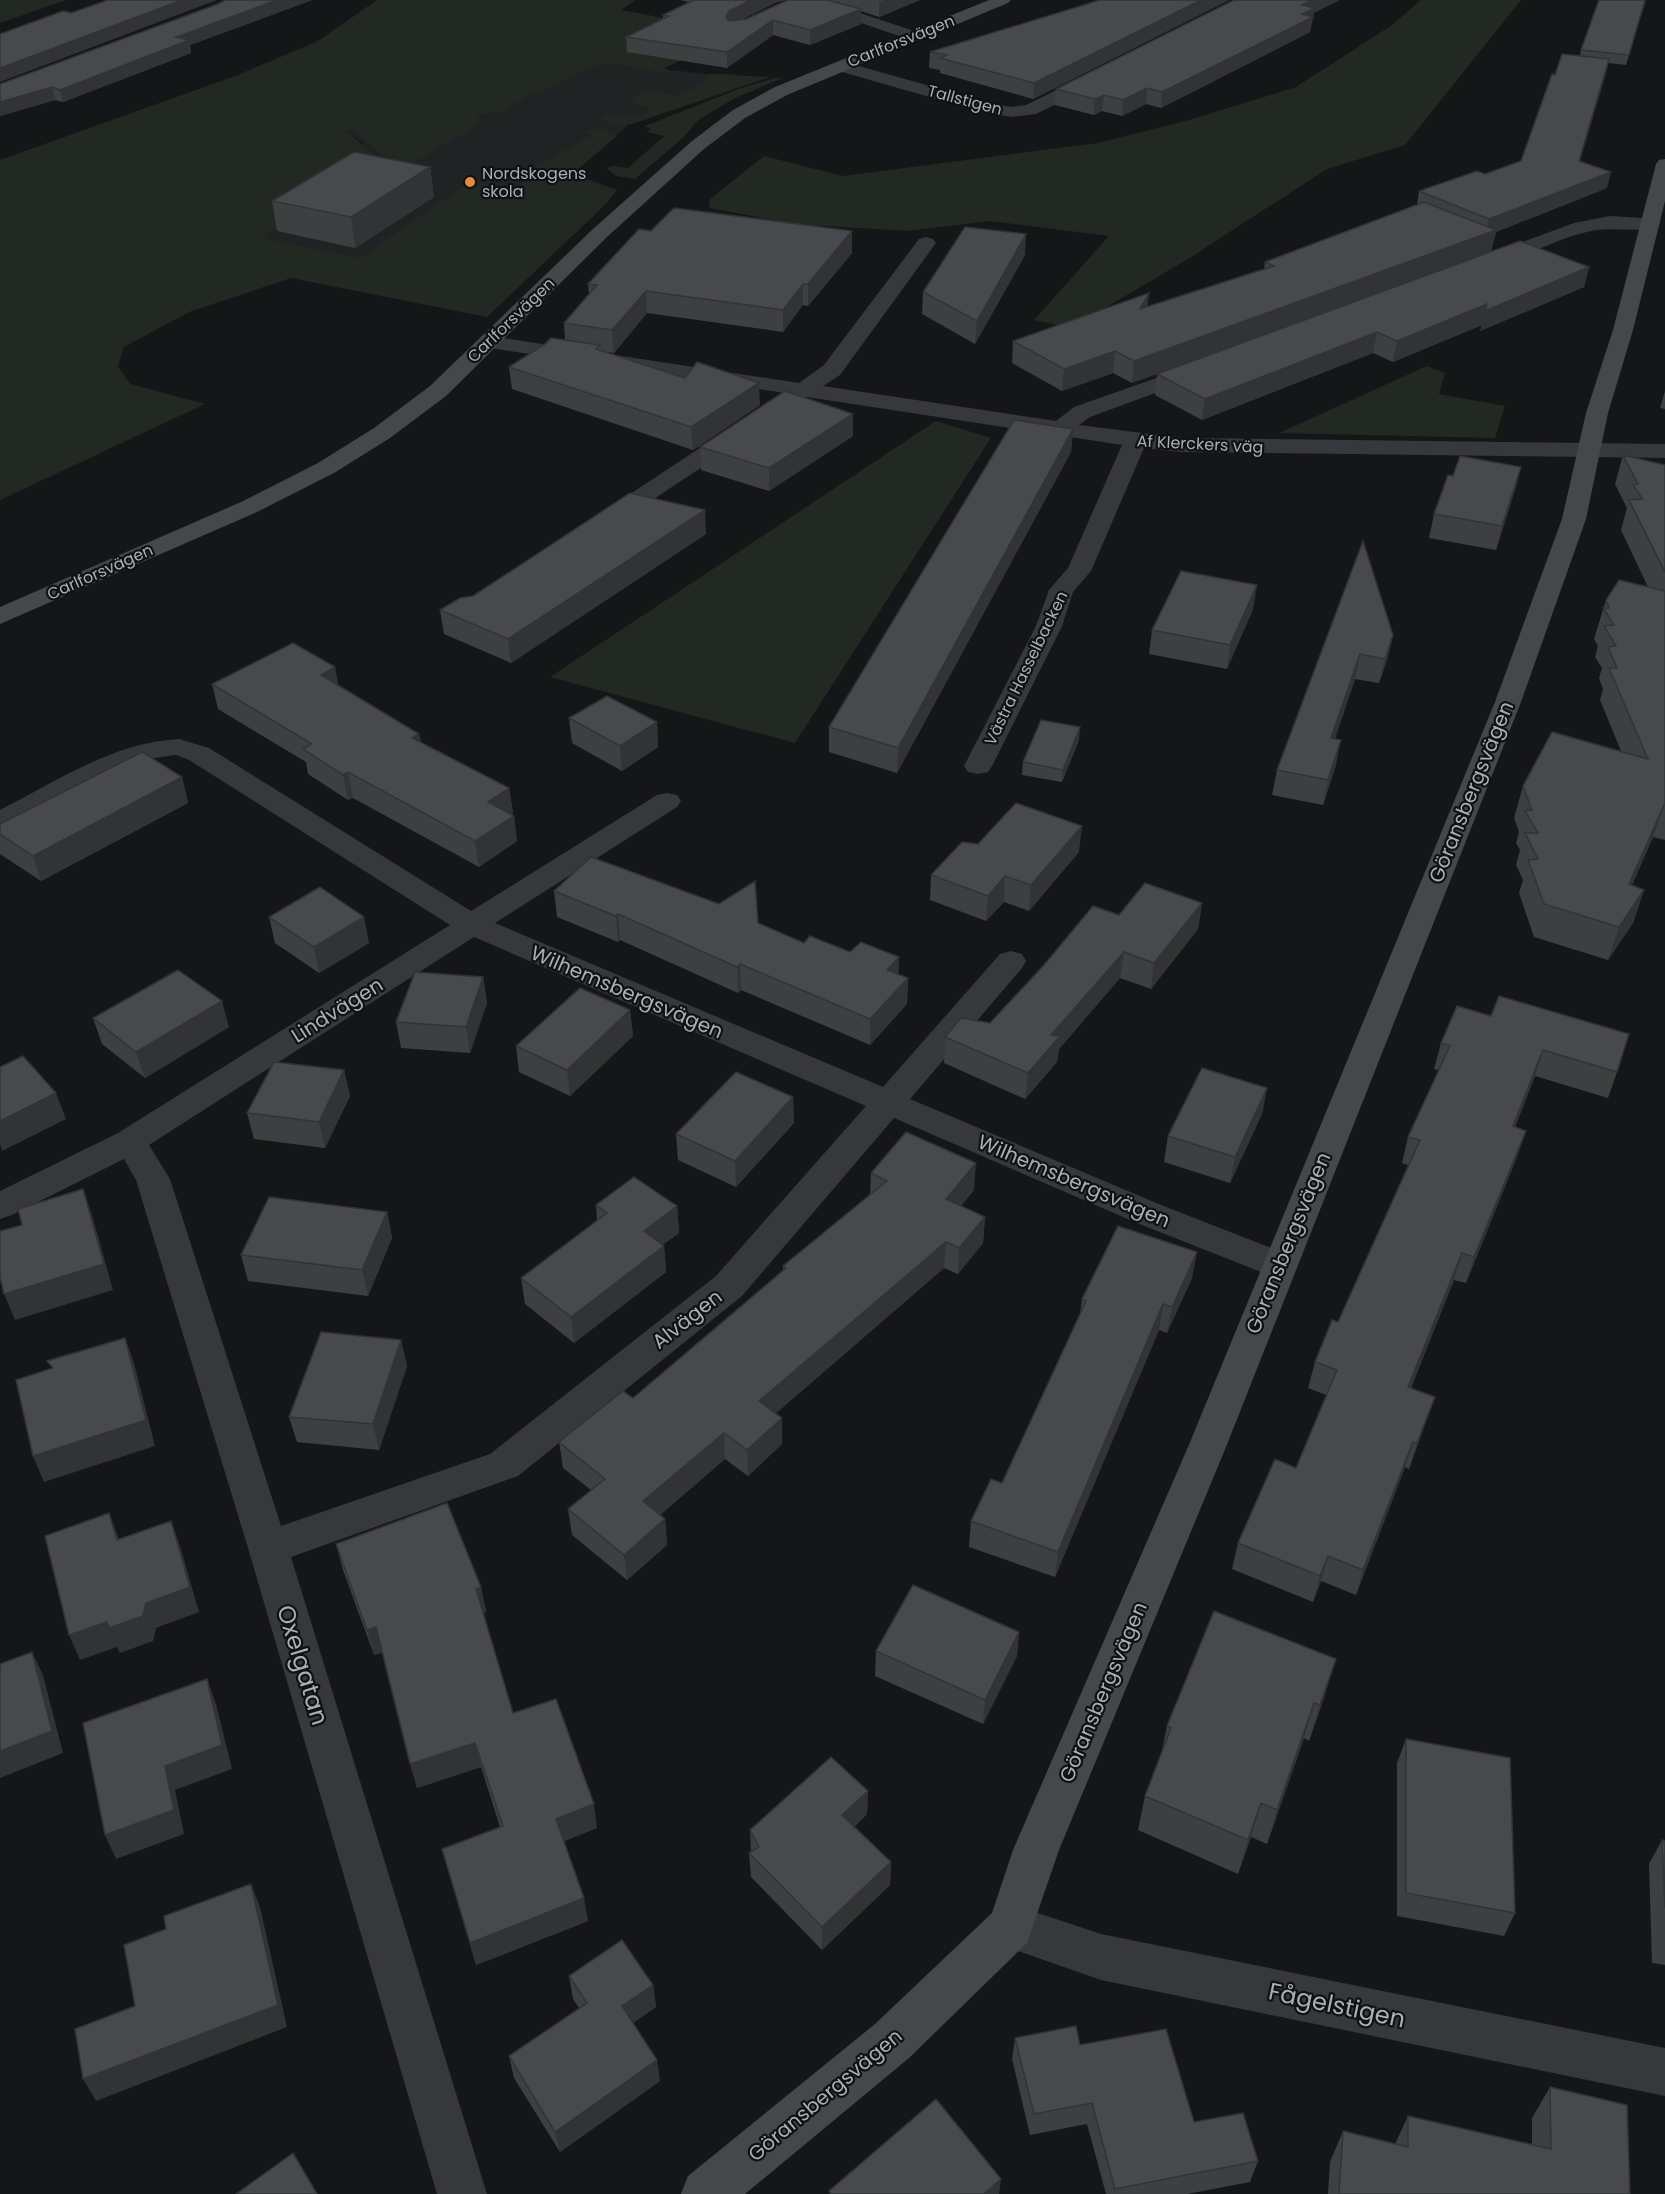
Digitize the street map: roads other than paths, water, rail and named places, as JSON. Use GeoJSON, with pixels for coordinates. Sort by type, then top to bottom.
{"type":"FeatureCollection","features":[{"type":"Feature","properties":{"kind":"street","name":"Carlforsvägen"},"geometry":{"type":"LineString","coordinates":[[0,616],[249,507],[326,468],[382,434],[438,391],[600,233],[698,145],[739,114],[841,66],[1003,0]]}},
{"type":"Feature","properties":{"kind":"street"},"geometry":{"type":"LineString","coordinates":[[803,2],[818,3],[914,36]]}},
{"type":"Feature","properties":{"kind":"street","name":"Tallstigen"},"geometry":{"type":"LineString","coordinates":[[841,66],[1011,112],[1030,110],[1105,73]]}},
{"type":"Feature","properties":{"kind":"street","name":"Göransbergsvägen"},"geometry":{"type":"LineString","coordinates":[[706,2194],[892,2041],[1011,1927],[1036,1850],[1207,1446],[1508,702],[1574,519],[1603,392],[1623,330],[1665,164]]}},
{"type":"Feature","properties":{"kind":"street"},"geometry":{"type":"LineString","coordinates":[[1470,268],[1581,227],[1610,222],[1650,223]]}},
{"type":"Feature","properties":{"kind":"street"},"geometry":{"type":"LineString","coordinates":[[772,411],[832,370],[926,243]]}},
{"type":"Feature","properties":{"kind":"street","name":"Af Klerckers väg"},"geometry":{"type":"LineString","coordinates":[[490,342],[802,391],[1061,428],[1135,442],[1182,446],[1665,452]]}},
{"type":"Feature","properties":{"kind":"street"},"geometry":{"type":"LineString","coordinates":[[1061,428],[1082,412],[1215,363]]}},
{"type":"Feature","properties":{"kind":"street"},"geometry":{"type":"LineString","coordinates":[[585,535],[752,424]]}},
{"type":"Feature","properties":{"kind":"street","name":"Västra Hasselbacken"},"geometry":{"type":"LineString","coordinates":[[978,766],[1049,626],[1061,590],[1079,571],[1135,442]]}},
{"type":"Feature","properties":{"kind":"street","name":"Wilhemsbergsvägen"},"geometry":{"type":"LineString","coordinates":[[0,821],[131,754],[156,748],[179,747],[199,754],[472,925],[1149,1214],[1279,1265]]}},
{"type":"Feature","properties":{"kind":"street","name":"Lindvägen"},"geometry":{"type":"LineString","coordinates":[[0,1206],[130,1141],[667,801]]}},
{"type":"Feature","properties":{"kind":"street","name":"Alvägen"},"geometry":{"type":"LineString","coordinates":[[268,1548],[504,1465],[729,1286],[1011,961]]}},
{"type":"Feature","properties":{"kind":"street","name":"Oxelgatan"},"geometry":{"type":"LineString","coordinates":[[130,1141],[153,1179],[268,1548],[462,2194]]}},
{"type":"Feature","properties":{"kind":"street","name":"Fågelstigen"},"geometry":{"type":"LineString","coordinates":[[1011,1927],[1101,1957],[1665,2072]]}},
{"type":"Feature","properties":{"kind":"place","name":"Nordskogens skola"},"geometry":{"type":"Point","coordinates":[470,182]}}]}
